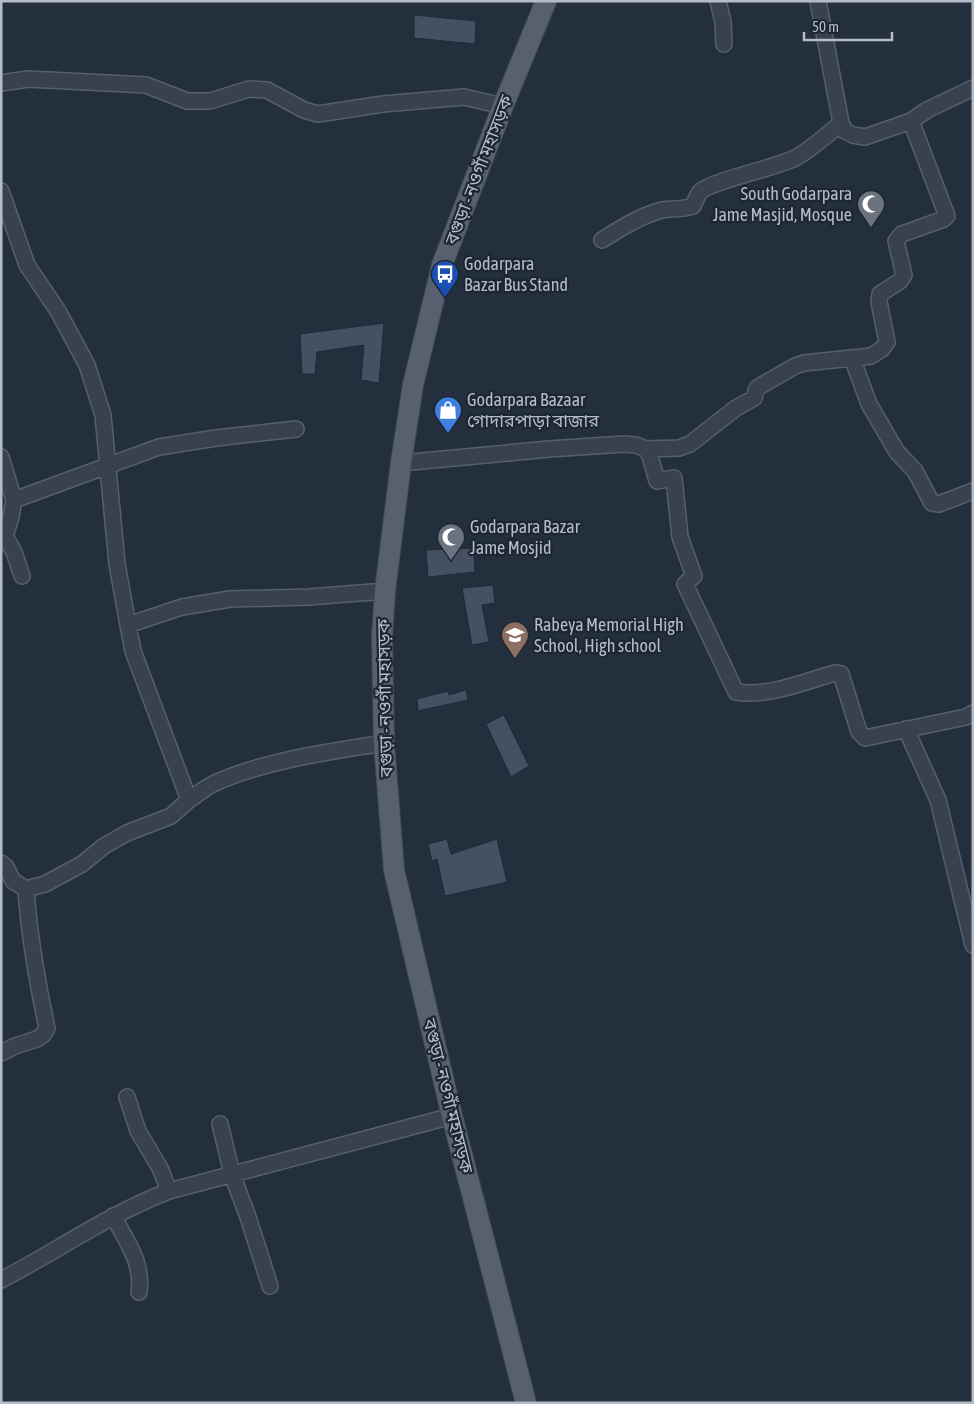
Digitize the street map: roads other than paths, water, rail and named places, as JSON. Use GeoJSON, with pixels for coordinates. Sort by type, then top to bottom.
{"type":"FeatureCollection","features":[{"type":"Feature","properties":{"kind":"main road","name":"বগুড়া - নওগাঁ মহাসড়ক"},"geometry":{"type":"LineString","coordinates":[[526,1403],[452,1116],[394,870],[384,744],[382,637],[385,591],[413,385],[442,265],[503,106],[546,1]]}},
{"type":"Feature","properties":{"kind":"street"},"geometry":{"type":"LineString","coordinates":[[718,1],[723,22],[724,44]]}},
{"type":"Feature","properties":{"kind":"street"},"geometry":{"type":"LineString","coordinates":[[818,1],[841,123],[845,131],[865,137],[911,121],[927,110],[973,88]]}},
{"type":"Feature","properties":{"kind":"street"},"geometry":{"type":"LineString","coordinates":[[1,83],[28,79],[146,85],[187,101],[210,101],[249,89],[267,90],[304,110],[318,114],[382,104],[464,98],[503,106]]}},
{"type":"Feature","properties":{"kind":"street"},"geometry":{"type":"LineString","coordinates":[[401,463],[624,444],[636,445],[646,449],[679,448],[690,444],[736,408],[754,398],[757,388],[795,366],[804,363],[871,356],[882,349],[886,342],[879,302],[880,294],[900,281],[904,275],[896,241],[902,234],[944,219],[947,216],[911,121]]}},
{"type":"Feature","properties":{"kind":"street"},"geometry":{"type":"LineString","coordinates":[[602,240],[632,221],[663,210],[686,209],[693,206],[700,192],[710,186],[794,159],[841,123]]}},
{"type":"Feature","properties":{"kind":"street"},"geometry":{"type":"LineString","coordinates":[[1,192],[27,265],[58,311],[87,365],[103,415],[116,564],[133,651],[190,800]]}},
{"type":"Feature","properties":{"kind":"street"},"geometry":{"type":"LineString","coordinates":[[852,358],[869,404],[897,452],[915,471],[932,503],[939,504],[973,491]]}},
{"type":"Feature","properties":{"kind":"street"},"geometry":{"type":"LineString","coordinates":[[14,500],[159,448],[216,438],[296,429]]}},
{"type":"Feature","properties":{"kind":"street"},"geometry":{"type":"LineString","coordinates":[[646,449],[650,456],[657,481],[674,478],[680,537],[694,576],[686,584],[736,692],[748,694],[767,692],[835,673],[841,674],[859,732],[865,738],[966,717],[973,713]]}},
{"type":"Feature","properties":{"kind":"street"},"geometry":{"type":"LineString","coordinates":[[1,457],[14,500],[11,516],[3,536],[14,552],[22,576]]}},
{"type":"Feature","properties":{"kind":"street"},"geometry":{"type":"LineString","coordinates":[[128,625],[182,607],[230,598],[308,598],[385,591]]}},
{"type":"Feature","properties":{"kind":"street"},"geometry":{"type":"LineString","coordinates":[[906,729],[938,800],[973,945]]}},
{"type":"Feature","properties":{"kind":"street"},"geometry":{"type":"LineString","coordinates":[[1,863],[6,867],[13,881],[26,889],[46,884],[82,864],[104,846],[127,833],[171,816],[214,783],[252,770],[319,753],[384,744]]}},
{"type":"Feature","properties":{"kind":"street"},"geometry":{"type":"LineString","coordinates":[[1,1053],[37,1039],[43,1035],[47,1028],[34,966],[28,925],[26,889]]}},
{"type":"Feature","properties":{"kind":"street"},"geometry":{"type":"LineString","coordinates":[[127,1097],[138,1131],[160,1168],[169,1191]]}},
{"type":"Feature","properties":{"kind":"street"},"geometry":{"type":"LineString","coordinates":[[1,1280],[41,1259],[113,1216],[140,1202],[169,1191],[452,1116]]}},
{"type":"Feature","properties":{"kind":"street"},"geometry":{"type":"LineString","coordinates":[[220,1124],[232,1174],[270,1286]]}},
{"type":"Feature","properties":{"kind":"street"},"geometry":{"type":"LineString","coordinates":[[113,1216],[136,1258],[141,1281],[139,1292]]}},
{"type":"Feature","properties":{"kind":"place","name":"South Godarpara Jame Masjid, Mosque"},"geometry":{"type":"Point","coordinates":[871,228]}},
{"type":"Feature","properties":{"kind":"place","name":"Godarpara Bazar Bus Stand"},"geometry":{"type":"Point","coordinates":[445,298]}},
{"type":"Feature","properties":{"kind":"place","name":"Godarpara Bazaar গোদারপাড়া বাজার"},"geometry":{"type":"Point","coordinates":[448,434]}},
{"type":"Feature","properties":{"kind":"place","name":"Godarpara Bazar Jame Mosjid"},"geometry":{"type":"Point","coordinates":[451,561]}},
{"type":"Feature","properties":{"kind":"place","name":"Rabeya Memorial High School, High school"},"geometry":{"type":"Point","coordinates":[515,659]}}]}
